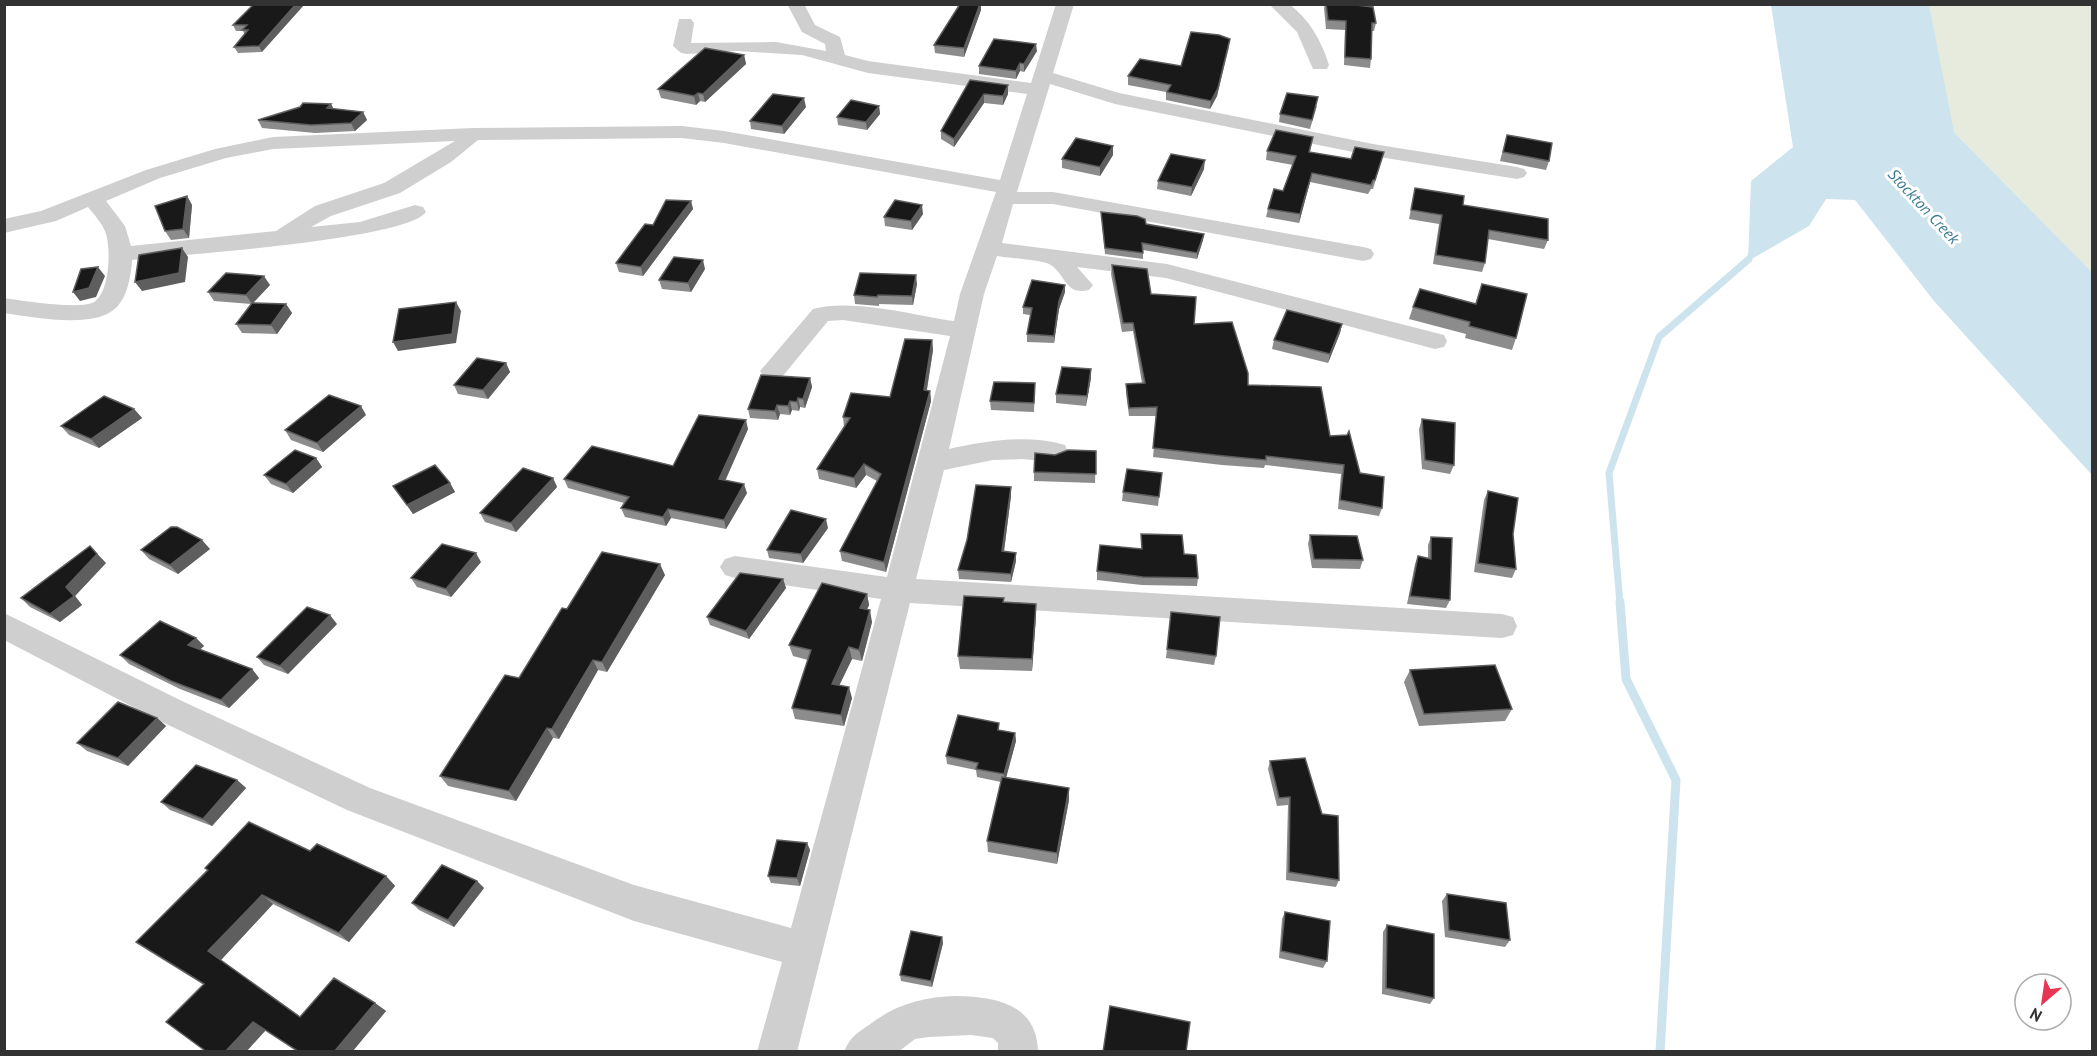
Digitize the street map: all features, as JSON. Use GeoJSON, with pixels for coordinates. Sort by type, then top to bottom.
{"type":"FeatureCollection","features":[{"type":"Feature","properties":{"kind":"street"},"geometry":{"type":"LineString","coordinates":[[795,4],[807,28],[834,41],[836,59]]}},
{"type":"Feature","properties":{"kind":"street"},"geometry":{"type":"LineString","coordinates":[[1277,4],[1293,15],[1306,29],[1312,39],[1320,65]]}},
{"type":"Feature","properties":{"kind":"street"},"geometry":{"type":"LineString","coordinates":[[773,371],[821,314],[843,312],[963,330],[972,294],[989,248],[1041,83],[1059,7]]}},
{"type":"Feature","properties":{"kind":"street"},"geometry":{"type":"LineString","coordinates":[[685,23],[682,46],[687,49],[737,46],[776,47],[908,73],[1041,83],[1373,150],[1516,173]]}},
{"type":"Feature","properties":{"kind":"street"},"geometry":{"type":"LineString","coordinates":[[281,236],[323,210],[392,188],[444,158],[473,134]]}},
{"type":"Feature","properties":{"kind":"street"},"geometry":{"type":"LineString","coordinates":[[4,226],[48,216],[153,174],[222,153],[273,143],[473,134],[700,134],[1006,193],[1053,198],[1363,254]]}},
{"type":"Feature","properties":{"kind":"street"},"geometry":{"type":"LineString","coordinates":[[4,305],[29,310],[85,310],[100,308],[110,302],[121,254],[118,235],[92,198]]}},
{"type":"Feature","properties":{"kind":"street"},"geometry":{"type":"LineString","coordinates":[[121,254],[360,229],[415,212]]}},
{"type":"Feature","properties":{"kind":"street"},"geometry":{"type":"LineString","coordinates":[[989,248],[1167,271],[1435,341]]}},
{"type":"Feature","properties":{"kind":"street"},"geometry":{"type":"LineString","coordinates":[[1056,258],[1081,285]]}},
{"type":"Feature","properties":{"kind":"street"},"geometry":{"type":"LineString","coordinates":[[777,1052],[802,949],[932,463],[972,294]]}},
{"type":"Feature","properties":{"kind":"street"},"geometry":{"type":"LineString","coordinates":[[932,463],[984,450],[1007,448],[1055,452]]}},
{"type":"Feature","properties":{"kind":"street"},"geometry":{"type":"LineString","coordinates":[[735,567],[898,590],[1502,626]]}},
{"type":"Feature","properties":{"kind":"street"},"geometry":{"type":"LineString","coordinates":[[4,625],[171,711],[359,799],[634,903],[802,949]]}},
{"type":"Feature","properties":{"kind":"street"},"geometry":{"type":"LineString","coordinates":[[864,1052],[910,1021],[933,1017],[993,1017],[1003,1021],[1012,1029],[1019,1041],[1018,1052]]}},
{"type":"Feature","properties":{"kind":"shaded area"},"geometry":{"type":"Polygon","coordinates":[[[1912,4],[2092,5],[2092,272],[1954,132],[1912,4]]]}},
{"type":"Feature","properties":{"kind":"water","name":"Stockton Creek"},"geometry":{"type":"Polygon","coordinates":[[[1771,5],[1929,5],[1954,132],[2092,272],[2092,475],[1934,301],[1855,200],[1826,199],[1809,226],[1748,261],[1751,181],[1793,147],[1771,5]]]}},
{"type":"Feature","properties":{"kind":"building"},"geometry":{"type":"Polygon","coordinates":[[[254,4],[296,4],[259,46],[234,47],[248,30],[242,30],[247,25],[233,25],[254,4]]]}},
{"type":"Feature","properties":{"kind":"building"},"geometry":{"type":"Polygon","coordinates":[[[960,4],[980,4],[964,48],[934,45],[960,4]]]}},
{"type":"Feature","properties":{"kind":"building"},"geometry":{"type":"Polygon","coordinates":[[[1326,4],[1373,7],[1376,23],[1372,23],[1371,59],[1345,57],[1346,21],[1328,20],[1326,4]]]}},
{"type":"Feature","properties":{"kind":"building"},"geometry":{"type":"Polygon","coordinates":[[[1191,32],[1219,35],[1230,39],[1218,88],[1211,101],[1167,92],[1171,85],[1128,76],[1140,59],[1181,66],[1191,32]]]}},
{"type":"Feature","properties":{"kind":"building"},"geometry":{"type":"Polygon","coordinates":[[[994,39],[1036,44],[1024,64],[1020,63],[1016,71],[979,66],[994,39]]]}},
{"type":"Feature","properties":{"kind":"building"},"geometry":{"type":"Polygon","coordinates":[[[705,48],[744,55],[703,94],[698,93],[694,96],[658,89],[705,48]]]}},
{"type":"Feature","properties":{"kind":"building"},"geometry":{"type":"Polygon","coordinates":[[[970,80],[1008,85],[1003,96],[984,94],[954,139],[941,131],[970,80]]]}},
{"type":"Feature","properties":{"kind":"building"},"geometry":{"type":"Polygon","coordinates":[[[1287,93],[1318,97],[1312,120],[1280,114],[1287,93]]]}},
{"type":"Feature","properties":{"kind":"building"},"geometry":{"type":"Polygon","coordinates":[[[773,94],[804,98],[782,126],[750,121],[773,94]]]}},
{"type":"Feature","properties":{"kind":"building"},"geometry":{"type":"Polygon","coordinates":[[[851,100],[879,106],[866,122],[837,117],[851,100]]]}},
{"type":"Feature","properties":{"kind":"building"},"geometry":{"type":"Polygon","coordinates":[[[303,103],[331,104],[327,108],[363,112],[351,123],[311,125],[258,120],[300,107],[303,103]]]}},
{"type":"Feature","properties":{"kind":"building"},"geometry":{"type":"Polygon","coordinates":[[[1276,130],[1313,137],[1309,152],[1351,159],[1355,147],[1384,152],[1375,180],[1371,185],[1312,173],[1300,214],[1268,209],[1274,189],[1283,191],[1296,156],[1267,151],[1276,130]]]}},
{"type":"Feature","properties":{"kind":"building"},"geometry":{"type":"Polygon","coordinates":[[[1507,135],[1552,143],[1549,161],[1503,152],[1507,135]]]}},
{"type":"Feature","properties":{"kind":"building"},"geometry":{"type":"Polygon","coordinates":[[[1076,138],[1113,146],[1100,167],[1062,159],[1076,138]]]}},
{"type":"Feature","properties":{"kind":"building"},"geometry":{"type":"Polygon","coordinates":[[[1171,154],[1205,160],[1192,187],[1158,181],[1171,154]]]}},
{"type":"Feature","properties":{"kind":"building"},"geometry":{"type":"Polygon","coordinates":[[[1415,188],[1464,196],[1463,205],[1548,219],[1548,240],[1489,230],[1485,263],[1436,255],[1442,215],[1411,210],[1415,188]]]}},
{"type":"Feature","properties":{"kind":"building"},"geometry":{"type":"Polygon","coordinates":[[[187,196],[183,229],[165,231],[155,206],[187,196]]]}},
{"type":"Feature","properties":{"kind":"building"},"geometry":{"type":"Polygon","coordinates":[[[666,200],[691,201],[641,267],[616,263],[645,224],[653,225],[666,200]]]}},
{"type":"Feature","properties":{"kind":"building"},"geometry":{"type":"Polygon","coordinates":[[[895,200],[922,205],[911,221],[884,217],[895,200]]]}},
{"type":"Feature","properties":{"kind":"building"},"geometry":{"type":"Polygon","coordinates":[[[1101,212],[1137,216],[1145,219],[1146,224],[1204,234],[1197,253],[1142,243],[1143,253],[1105,248],[1101,212]]]}},
{"type":"Feature","properties":{"kind":"building"},"geometry":{"type":"Polygon","coordinates":[[[182,248],[179,273],[135,282],[139,255],[182,248]]]}},
{"type":"Feature","properties":{"kind":"building"},"geometry":{"type":"Polygon","coordinates":[[[674,257],[703,260],[688,283],[659,280],[674,257]]]}},
{"type":"Feature","properties":{"kind":"building"},"geometry":{"type":"Polygon","coordinates":[[[1112,265],[1147,269],[1151,294],[1196,297],[1194,324],[1232,322],[1248,373],[1248,385],[1321,387],[1330,436],[1347,435],[1349,431],[1360,473],[1384,477],[1382,508],[1340,500],[1344,465],[1266,456],[1266,460],[1153,448],[1157,407],[1129,408],[1126,384],[1145,383],[1133,323],[1123,323],[1112,265]]]}},
{"type":"Feature","properties":{"kind":"building"},"geometry":{"type":"Polygon","coordinates":[[[98,267],[89,288],[73,292],[81,269],[98,267]]]}},
{"type":"Feature","properties":{"kind":"building"},"geometry":{"type":"Polygon","coordinates":[[[226,273],[264,276],[246,295],[208,292],[226,273]]]}},
{"type":"Feature","properties":{"kind":"building"},"geometry":{"type":"Polygon","coordinates":[[[860,273],[916,275],[912,296],[854,295],[860,273]]]}},
{"type":"Feature","properties":{"kind":"building"},"geometry":{"type":"Polygon","coordinates":[[[1032,280],[1065,285],[1059,301],[1054,336],[1027,334],[1032,308],[1023,307],[1032,280]]]}},
{"type":"Feature","properties":{"kind":"building"},"geometry":{"type":"Polygon","coordinates":[[[1482,284],[1527,294],[1516,338],[1469,326],[1470,322],[1413,307],[1420,289],[1476,304],[1482,284]]]}},
{"type":"Feature","properties":{"kind":"building"},"geometry":{"type":"Polygon","coordinates":[[[456,302],[452,334],[393,342],[399,309],[456,302]]]}},
{"type":"Feature","properties":{"kind":"building"},"geometry":{"type":"Polygon","coordinates":[[[252,303],[286,304],[271,325],[236,324],[252,303]]]}},
{"type":"Feature","properties":{"kind":"building"},"geometry":{"type":"Polygon","coordinates":[[[1287,310],[1342,324],[1330,354],[1274,340],[1287,310]]]}},
{"type":"Feature","properties":{"kind":"building"},"geometry":{"type":"Polygon","coordinates":[[[905,339],[932,340],[924,390],[930,391],[884,562],[840,551],[881,474],[864,464],[854,478],[817,469],[850,418],[843,417],[851,393],[890,397],[905,339]]]}},
{"type":"Feature","properties":{"kind":"building"},"geometry":{"type":"Polygon","coordinates":[[[477,358],[506,363],[483,390],[454,385],[477,358]]]}},
{"type":"Feature","properties":{"kind":"building"},"geometry":{"type":"Polygon","coordinates":[[[1062,367],[1091,369],[1087,396],[1056,394],[1062,367]]]}},
{"type":"Feature","properties":{"kind":"building"},"geometry":{"type":"Polygon","coordinates":[[[761,375],[810,378],[803,399],[798,398],[797,402],[790,401],[788,406],[777,405],[775,411],[748,409],[761,375]]]}},
{"type":"Feature","properties":{"kind":"building"},"geometry":{"type":"Polygon","coordinates":[[[994,382],[1035,383],[1034,403],[990,401],[994,382]]]}},
{"type":"Feature","properties":{"kind":"building"},"geometry":{"type":"Polygon","coordinates":[[[329,395],[361,406],[317,443],[285,430],[329,395]]]}},
{"type":"Feature","properties":{"kind":"building"},"geometry":{"type":"Polygon","coordinates":[[[104,396],[134,409],[91,439],[61,426],[104,396]]]}},
{"type":"Feature","properties":{"kind":"building"},"geometry":{"type":"Polygon","coordinates":[[[699,415],[746,420],[719,479],[744,484],[724,520],[668,509],[663,517],[621,508],[629,497],[564,479],[592,446],[673,466],[699,415]]]}},
{"type":"Feature","properties":{"kind":"building"},"geometry":{"type":"Polygon","coordinates":[[[1422,419],[1455,423],[1454,465],[1425,460],[1422,419]]]}},
{"type":"Feature","properties":{"kind":"building"},"geometry":{"type":"Polygon","coordinates":[[[295,450],[316,458],[286,484],[264,475],[295,450]]]}},
{"type":"Feature","properties":{"kind":"building"},"geometry":{"type":"Polygon","coordinates":[[[1068,450],[1096,451],[1096,474],[1034,472],[1035,453],[1055,455],[1068,450]]]}},
{"type":"Feature","properties":{"kind":"building"},"geometry":{"type":"Polygon","coordinates":[[[435,465],[450,483],[407,505],[393,486],[435,465]]]}},
{"type":"Feature","properties":{"kind":"building"},"geometry":{"type":"Polygon","coordinates":[[[523,468],[553,478],[511,523],[480,513],[523,468]]]}},
{"type":"Feature","properties":{"kind":"building"},"geometry":{"type":"Polygon","coordinates":[[[1127,469],[1162,473],[1159,497],[1123,492],[1127,469]]]}},
{"type":"Feature","properties":{"kind":"building"},"geometry":{"type":"Polygon","coordinates":[[[976,485],[1011,487],[1002,551],[1016,553],[1011,574],[958,570],[967,540],[976,485]]]}},
{"type":"Feature","properties":{"kind":"building"},"geometry":{"type":"Polygon","coordinates":[[[1488,491],[1518,498],[1513,534],[1516,569],[1478,563],[1488,491]]]}},
{"type":"Feature","properties":{"kind":"building"},"geometry":{"type":"Polygon","coordinates":[[[791,510],[826,519],[801,554],[767,550],[791,510]]]}},
{"type":"Feature","properties":{"kind":"building"},"geometry":{"type":"Polygon","coordinates":[[[171,527],[177,527],[202,540],[170,565],[141,550],[171,527]]]}},
{"type":"Feature","properties":{"kind":"building"},"geometry":{"type":"Polygon","coordinates":[[[1141,534],[1182,535],[1184,554],[1196,555],[1198,578],[1143,577],[1097,571],[1100,545],[1142,549],[1141,534]]]}},
{"type":"Feature","properties":{"kind":"building"},"geometry":{"type":"Polygon","coordinates":[[[1310,535],[1357,536],[1363,560],[1314,559],[1310,535]]]}},
{"type":"Feature","properties":{"kind":"building"},"geometry":{"type":"Polygon","coordinates":[[[1431,537],[1452,538],[1450,600],[1410,596],[1418,556],[1431,559],[1431,537]]]}},
{"type":"Feature","properties":{"kind":"building"},"geometry":{"type":"Polygon","coordinates":[[[442,544],[476,553],[446,589],[411,578],[442,544]]]}},
{"type":"Feature","properties":{"kind":"building"},"geometry":{"type":"Polygon","coordinates":[[[90,546],[97,554],[66,587],[74,596],[50,614],[21,598],[90,546]]]}},
{"type":"Feature","properties":{"kind":"building"},"geometry":{"type":"Polygon","coordinates":[[[602,552],[660,564],[602,662],[593,660],[552,729],[547,728],[509,791],[440,776],[505,675],[519,678],[562,608],[567,609],[602,552]]]}},
{"type":"Feature","properties":{"kind":"building"},"geometry":{"type":"Polygon","coordinates":[[[740,573],[783,579],[746,631],[707,617],[740,573]]]}},
{"type":"Feature","properties":{"kind":"building"},"geometry":{"type":"Polygon","coordinates":[[[822,583],[867,594],[860,608],[870,610],[859,650],[849,647],[832,684],[849,687],[841,715],[792,708],[811,650],[789,645],[822,583]]]}},
{"type":"Feature","properties":{"kind":"building"},"geometry":{"type":"Polygon","coordinates":[[[964,596],[1004,598],[1003,602],[1036,604],[1032,659],[958,656],[964,596]]]}},
{"type":"Feature","properties":{"kind":"building"},"geometry":{"type":"Polygon","coordinates":[[[307,607],[330,615],[280,666],[257,657],[307,607]]]}},
{"type":"Feature","properties":{"kind":"building"},"geometry":{"type":"Polygon","coordinates":[[[1171,612],[1220,617],[1216,656],[1167,649],[1171,612]]]}},
{"type":"Feature","properties":{"kind":"building"},"geometry":{"type":"Polygon","coordinates":[[[160,621],[196,638],[188,645],[252,669],[221,700],[171,681],[120,655],[160,621]]]}},
{"type":"Feature","properties":{"kind":"building"},"geometry":{"type":"Polygon","coordinates":[[[1495,665],[1512,709],[1424,714],[1410,670],[1495,665]]]}},
{"type":"Feature","properties":{"kind":"building"},"geometry":{"type":"Polygon","coordinates":[[[118,702],[157,718],[118,758],[77,743],[118,702]]]}},
{"type":"Feature","properties":{"kind":"building"},"geometry":{"type":"Polygon","coordinates":[[[958,715],[999,723],[998,730],[1015,733],[1004,774],[976,769],[978,763],[946,756],[958,715]]]}},
{"type":"Feature","properties":{"kind":"building"},"geometry":{"type":"Polygon","coordinates":[[[1305,758],[1322,814],[1338,816],[1339,880],[1289,872],[1290,797],[1279,798],[1270,761],[1305,758]]]}},
{"type":"Feature","properties":{"kind":"building"},"geometry":{"type":"Polygon","coordinates":[[[196,765],[237,780],[203,819],[161,802],[196,765]]]}},
{"type":"Feature","properties":{"kind":"building"},"geometry":{"type":"Polygon","coordinates":[[[1002,777],[1069,788],[1057,853],[987,841],[1002,777]]]}},
{"type":"Feature","properties":{"kind":"building"},"geometry":{"type":"Polygon","coordinates":[[[249,822],[310,851],[317,844],[386,876],[339,933],[262,895],[208,951],[300,1017],[334,978],[375,1003],[334,1052],[299,1052],[253,1022],[225,1052],[207,1052],[166,1022],[204,984],[136,942],[208,870],[205,868],[249,822]]]}},
{"type":"Feature","properties":{"kind":"building"},"geometry":{"type":"Polygon","coordinates":[[[777,840],[807,843],[797,878],[768,876],[777,840]]]}},
{"type":"Feature","properties":{"kind":"building"},"geometry":{"type":"Polygon","coordinates":[[[442,865],[477,881],[448,920],[412,903],[442,865]]]}},
{"type":"Feature","properties":{"kind":"building"},"geometry":{"type":"Polygon","coordinates":[[[1447,894],[1506,903],[1510,940],[1449,930],[1447,894]]]}},
{"type":"Feature","properties":{"kind":"building"},"geometry":{"type":"Polygon","coordinates":[[[1285,912],[1330,921],[1327,961],[1281,951],[1285,912]]]}},
{"type":"Feature","properties":{"kind":"building"},"geometry":{"type":"Polygon","coordinates":[[[1387,925],[1434,934],[1434,998],[1386,988],[1387,925]]]}},
{"type":"Feature","properties":{"kind":"building"},"geometry":{"type":"Polygon","coordinates":[[[911,931],[942,937],[931,981],[900,975],[911,931]]]}},
{"type":"Feature","properties":{"kind":"building"},"geometry":{"type":"Polygon","coordinates":[[[1110,1006],[1190,1022],[1186,1052],[1103,1052],[1110,1006]]]}},
{"type":"Feature","properties":{"kind":"waterway"},"geometry":{"type":"LineString","coordinates":[[1749,259],[1751,253]]}},
{"type":"Feature","properties":{"kind":"waterway"},"geometry":{"type":"LineString","coordinates":[[1620,604],[1609,473],[1659,337],[1749,259]]}},
{"type":"Feature","properties":{"kind":"waterway"},"geometry":{"type":"LineString","coordinates":[[1620,602],[1626,679],[1676,780],[1660,1052]]}}]}
